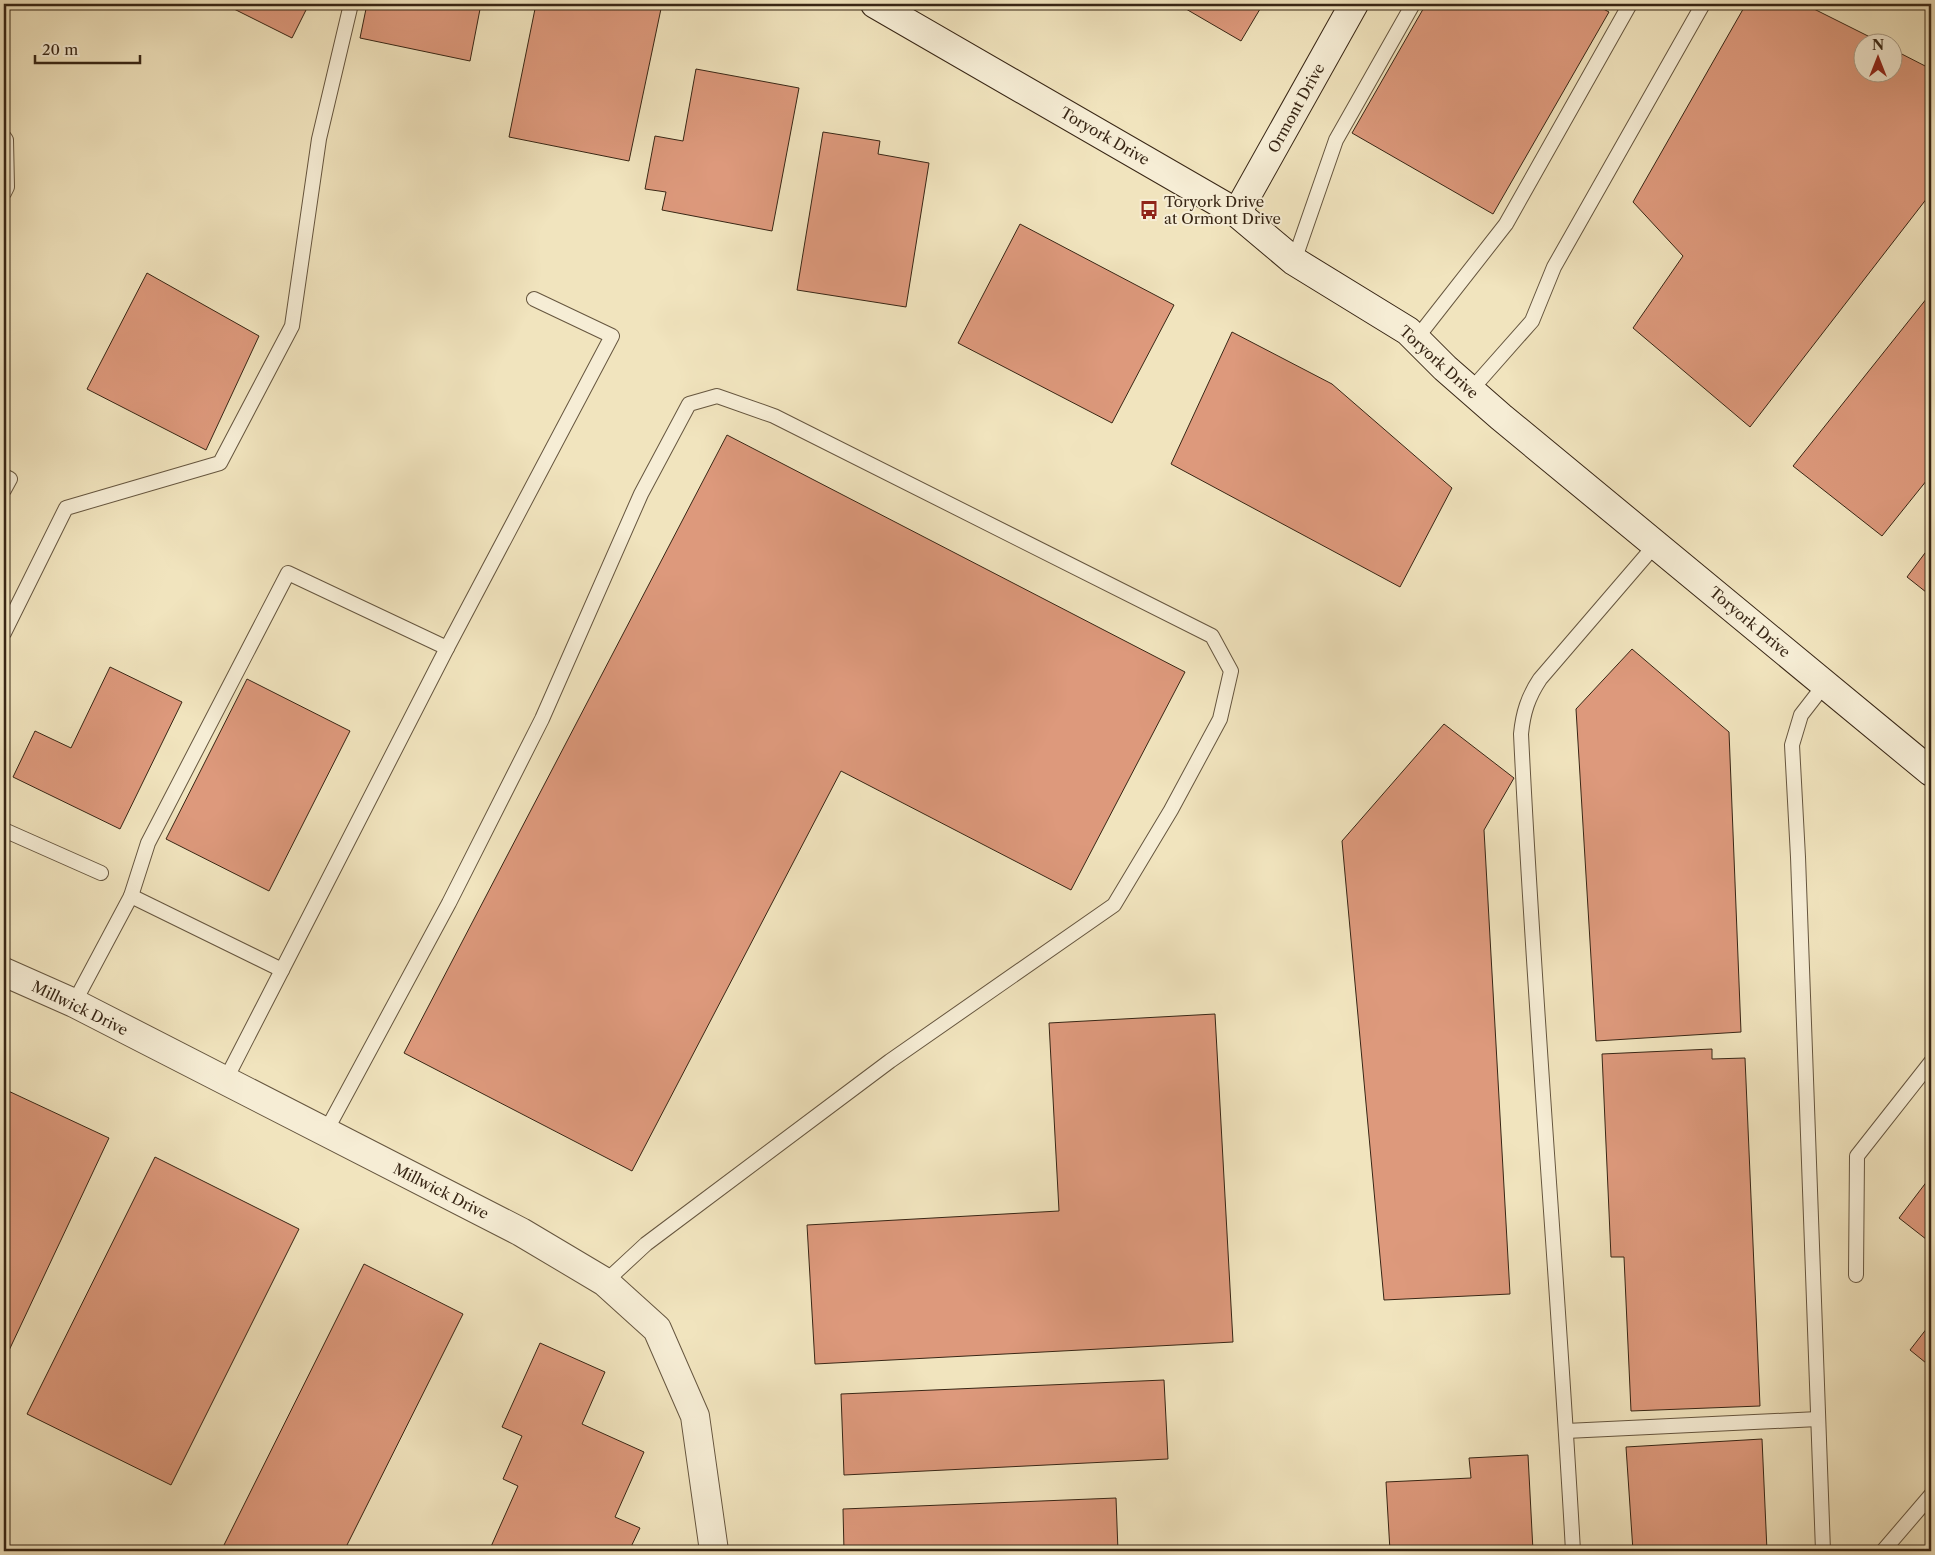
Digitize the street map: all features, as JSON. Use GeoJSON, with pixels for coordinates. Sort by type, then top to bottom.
{"type":"FeatureCollection","features":[{"type":"Feature","properties":{"kind":"street","name":"Toryork Drive"},"geometry":{"type":"LineString","coordinates":[[875,4],[1237,213],[1294,261],[1394,321],[1471,390],[1931,772]]}},
{"type":"Feature","properties":{"kind":"street","name":"Ormont Drive"},"geometry":{"type":"LineString","coordinates":[[1237,213],[1354,4]]}},
{"type":"Feature","properties":{"kind":"street","name":"Millwick Drive"},"geometry":{"type":"LineString","coordinates":[[4,972],[74,1003],[226,1079],[325,1133],[521,1232],[605,1282],[657,1329],[695,1416],[714,1551]]}},
{"type":"Feature","properties":{"kind":"lane"},"geometry":{"type":"LineString","coordinates":[[4,633],[66,508],[220,463],[292,326],[318,139],[351,4]]}},
{"type":"Feature","properties":{"kind":"lane"},"geometry":{"type":"LineString","coordinates":[[1294,261],[1336,140],[1413,4]]}},
{"type":"Feature","properties":{"kind":"lane"},"geometry":{"type":"LineString","coordinates":[[1416,339],[1506,224],[1630,4]]}},
{"type":"Feature","properties":{"kind":"lane"},"geometry":{"type":"LineString","coordinates":[[1471,390],[1532,320],[1554,267],[1703,4]]}},
{"type":"Feature","properties":{"kind":"lane"},"geometry":{"type":"LineString","coordinates":[[4,137],[6,140],[7,187],[4,193]]}},
{"type":"Feature","properties":{"kind":"lane"},"geometry":{"type":"LineString","coordinates":[[226,1079],[447,648],[612,336],[534,299]]}},
{"type":"Feature","properties":{"kind":"lane"},"geometry":{"type":"LineString","coordinates":[[325,1133],[450,903],[542,719],[641,494],[689,404],[717,396],[774,416],[1212,636],[1231,671],[1220,719],[1171,810],[1114,904],[874,1073],[646,1244],[605,1282]]}},
{"type":"Feature","properties":{"kind":"lane"},"geometry":{"type":"LineString","coordinates":[[4,476],[10,479],[4,490]]}},
{"type":"Feature","properties":{"kind":"lane"},"geometry":{"type":"LineString","coordinates":[[1573,1551],[1527,858],[1521,734],[1522,714],[1530,695],[1540,679],[1656,544]]}},
{"type":"Feature","properties":{"kind":"lane"},"geometry":{"type":"LineString","coordinates":[[74,1003],[130,896],[148,843],[288,574],[447,648]]}},
{"type":"Feature","properties":{"kind":"lane"},"geometry":{"type":"LineString","coordinates":[[1823,1551],[1798,857],[1792,745],[1801,715],[1812,698],[1825,684]]}},
{"type":"Feature","properties":{"kind":"lane"},"geometry":{"type":"LineString","coordinates":[[4,830],[101,873]]}},
{"type":"Feature","properties":{"kind":"lane"},"geometry":{"type":"LineString","coordinates":[[130,896],[282,970]]}},
{"type":"Feature","properties":{"kind":"lane"},"geometry":{"type":"LineString","coordinates":[[1856,1275],[1857,1156],[1931,1062]]}},
{"type":"Feature","properties":{"kind":"lane"},"geometry":{"type":"LineString","coordinates":[[1566,1432],[1818,1419]]}},
{"type":"Feature","properties":{"kind":"lane"},"geometry":{"type":"LineString","coordinates":[[1883,1551],[1931,1495]]}},
{"type":"Feature","properties":{"kind":"building"},"geometry":{"type":"Polygon","coordinates":[[[224,4],[309,4],[292,38],[224,4]]]}},
{"type":"Feature","properties":{"kind":"building"},"geometry":{"type":"Polygon","coordinates":[[[367,4],[481,4],[470,61],[360,38],[367,4]]]}},
{"type":"Feature","properties":{"kind":"building"},"geometry":{"type":"Polygon","coordinates":[[[536,4],[662,4],[629,161],[509,137],[536,4]]]}},
{"type":"Feature","properties":{"kind":"building"},"geometry":{"type":"Polygon","coordinates":[[[1189,4],[1263,4],[1241,41],[1186,9],[1189,4]]]}},
{"type":"Feature","properties":{"kind":"building"},"geometry":{"type":"Polygon","coordinates":[[[1426,4],[1594,4],[1609,12],[1493,214],[1352,133],[1426,4]]]}},
{"type":"Feature","properties":{"kind":"building"},"geometry":{"type":"Polygon","coordinates":[[[1746,4],[1804,4],[1860,32],[1852,32],[1852,82],[1902,82],[1902,54],[1931,69],[1931,193],[1750,427],[1633,328],[1683,256],[1633,202],[1746,4]]]}},
{"type":"Feature","properties":{"kind":"building"},"geometry":{"type":"Polygon","coordinates":[[[696,69],[799,88],[772,231],[662,210],[666,192],[645,189],[655,136],[683,141],[696,69]]]}},
{"type":"Feature","properties":{"kind":"building"},"geometry":{"type":"Polygon","coordinates":[[[823,132],[880,141],[878,154],[929,163],[906,307],[797,290],[823,132]]]}},
{"type":"Feature","properties":{"kind":"building"},"geometry":{"type":"Polygon","coordinates":[[[1020,224],[1174,305],[1112,423],[958,343],[1020,224]]]}},
{"type":"Feature","properties":{"kind":"building"},"geometry":{"type":"Polygon","coordinates":[[[147,273],[259,336],[206,450],[87,389],[147,273]]]}},
{"type":"Feature","properties":{"kind":"building"},"geometry":{"type":"Polygon","coordinates":[[[1931,293],[1931,475],[1882,536],[1793,466],[1931,293]]]}},
{"type":"Feature","properties":{"kind":"building"},"geometry":{"type":"Polygon","coordinates":[[[1232,332],[1332,384],[1452,488],[1400,587],[1171,464],[1232,332]]]}},
{"type":"Feature","properties":{"kind":"building"},"geometry":{"type":"Polygon","coordinates":[[[727,435],[1185,672],[1071,890],[841,771],[632,1171],[404,1053],[727,435]]]}},
{"type":"Feature","properties":{"kind":"building"},"geometry":{"type":"Polygon","coordinates":[[[1931,545],[1931,596],[1907,577],[1931,545]]]}},
{"type":"Feature","properties":{"kind":"building"},"geometry":{"type":"Polygon","coordinates":[[[1632,649],[1729,732],[1741,1032],[1596,1041],[1576,709],[1632,649]]]}},
{"type":"Feature","properties":{"kind":"building"},"geometry":{"type":"Polygon","coordinates":[[[110,667],[182,702],[120,829],[13,777],[35,731],[71,748],[110,667]]]}},
{"type":"Feature","properties":{"kind":"building"},"geometry":{"type":"Polygon","coordinates":[[[247,679],[350,731],[269,891],[166,839],[247,679]]]}},
{"type":"Feature","properties":{"kind":"building"},"geometry":{"type":"Polygon","coordinates":[[[1444,724],[1514,778],[1484,830],[1510,1294],[1384,1300],[1342,841],[1444,724]]]}},
{"type":"Feature","properties":{"kind":"building"},"geometry":{"type":"Polygon","coordinates":[[[1215,1014],[1233,1342],[815,1364],[807,1225],[1059,1211],[1049,1023],[1215,1014]]]}},
{"type":"Feature","properties":{"kind":"building"},"geometry":{"type":"Polygon","coordinates":[[[1712,1049],[1712,1059],[1745,1058],[1760,1406],[1631,1411],[1624,1257],[1611,1257],[1602,1054],[1712,1049]]]}},
{"type":"Feature","properties":{"kind":"building"},"geometry":{"type":"Polygon","coordinates":[[[4,1089],[109,1138],[4,1361],[4,1089]]]}},
{"type":"Feature","properties":{"kind":"building"},"geometry":{"type":"Polygon","coordinates":[[[155,1157],[299,1229],[171,1485],[27,1414],[155,1157]]]}},
{"type":"Feature","properties":{"kind":"building"},"geometry":{"type":"Polygon","coordinates":[[[1931,1176],[1931,1243],[1899,1218],[1931,1176]]]}},
{"type":"Feature","properties":{"kind":"building"},"geometry":{"type":"Polygon","coordinates":[[[364,1264],[463,1314],[344,1551],[221,1551],[364,1264]]]}},
{"type":"Feature","properties":{"kind":"building"},"geometry":{"type":"Polygon","coordinates":[[[1931,1323],[1931,1367],[1910,1350],[1931,1323]]]}},
{"type":"Feature","properties":{"kind":"building"},"geometry":{"type":"Polygon","coordinates":[[[540,1343],[605,1372],[582,1424],[644,1452],[615,1517],[640,1528],[629,1551],[489,1551],[518,1486],[503,1479],[522,1436],[502,1427],[540,1343]]]}},
{"type":"Feature","properties":{"kind":"building"},"geometry":{"type":"Polygon","coordinates":[[[1164,1380],[1168,1459],[844,1475],[841,1394],[1164,1380]]]}},
{"type":"Feature","properties":{"kind":"building"},"geometry":{"type":"Polygon","coordinates":[[[1762,1439],[1767,1551],[1633,1551],[1626,1447],[1762,1439]]]}},
{"type":"Feature","properties":{"kind":"building"},"geometry":{"type":"Polygon","coordinates":[[[1528,1455],[1533,1551],[1390,1551],[1386,1482],[1471,1478],[1469,1458],[1528,1455]]]}},
{"type":"Feature","properties":{"kind":"building"},"geometry":{"type":"Polygon","coordinates":[[[1116,1498],[1118,1551],[844,1551],[843,1509],[1116,1498]]]}},
{"type":"Feature","properties":{"kind":"place","name":"Toryork Drive at Ormont Drive"},"geometry":{"type":"Point","coordinates":[1149,210]}}]}
